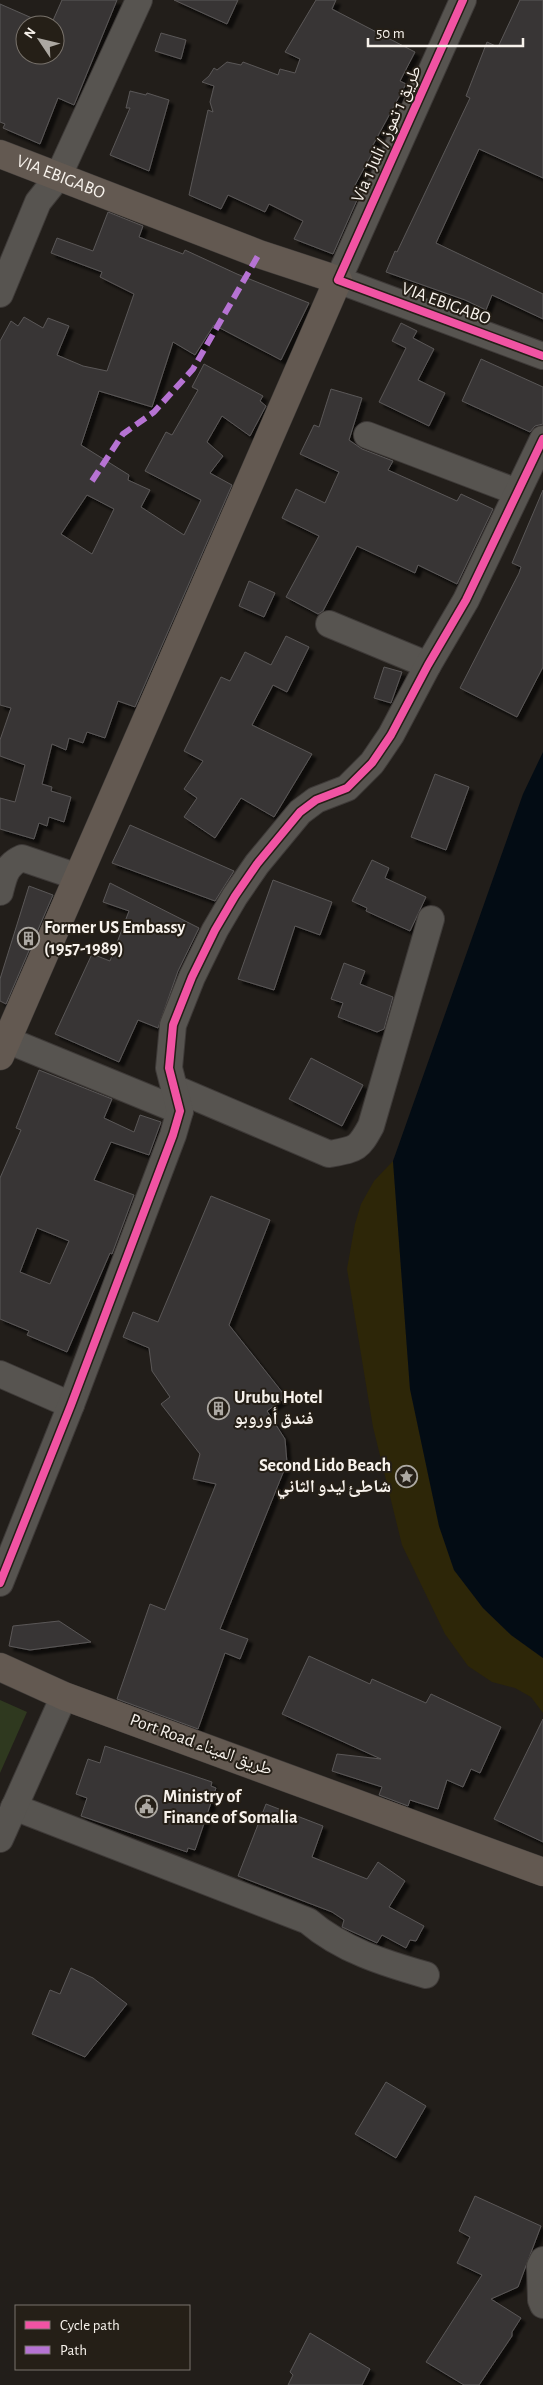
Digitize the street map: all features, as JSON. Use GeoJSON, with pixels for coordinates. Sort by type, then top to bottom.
{"type":"FeatureCollection","features":[{"type":"Feature","properties":{"kind":"main road","name":"VIA EBIGABO"},"geometry":{"type":"LineString","coordinates":[[0,154],[259,254],[338,280]]}},
{"type":"Feature","properties":{"kind":"main road"},"geometry":{"type":"LineString","coordinates":[[4,1048],[338,280]]}},
{"type":"Feature","properties":{"kind":"main road","name":"Port Road طريق الميناء"},"geometry":{"type":"LineString","coordinates":[[0,1668],[64,1696],[543,1872]]}},
{"type":"Feature","properties":{"kind":"street"},"geometry":{"type":"LineString","coordinates":[[0,294],[38,202],[58,177],[139,0]]}},
{"type":"Feature","properties":{"kind":"street","name":"Via 1 Juli / طريق 1 تموز"},"geometry":{"type":"LineString","coordinates":[[338,280],[463,0]]}},
{"type":"Feature","properties":{"kind":"street","name":"VIA EBIGABO"},"geometry":{"type":"LineString","coordinates":[[338,280],[543,356]]}},
{"type":"Feature","properties":{"kind":"street"},"geometry":{"type":"LineString","coordinates":[[366,435],[517,492]]}},
{"type":"Feature","properties":{"kind":"street"},"geometry":{"type":"LineString","coordinates":[[0,1583],[129,1255],[177,1100],[168,1068],[173,1025],[192,976],[235,896],[257,864],[300,812],[316,800],[347,788],[372,763],[391,735],[428,665],[466,600],[543,439]]}},
{"type":"Feature","properties":{"kind":"street"},"geometry":{"type":"LineString","coordinates":[[329,624],[428,665]]}},
{"type":"Feature","properties":{"kind":"street"},"geometry":{"type":"LineString","coordinates":[[0,892],[5,872],[12,862],[22,858],[78,877]]}},
{"type":"Feature","properties":{"kind":"street"},"geometry":{"type":"LineString","coordinates":[[4,1048],[177,1100],[329,1154],[348,1150],[361,1145],[371,1126],[431,919]]}},
{"type":"Feature","properties":{"kind":"street"},"geometry":{"type":"LineString","coordinates":[[0,1374],[71,1405]]}},
{"type":"Feature","properties":{"kind":"street"},"geometry":{"type":"LineString","coordinates":[[0,1838],[64,1696]]}},
{"type":"Feature","properties":{"kind":"street"},"geometry":{"type":"LineString","coordinates":[[14,1807],[308,1921],[323,1934],[376,1960],[426,1975]]}},
{"type":"Feature","properties":{"kind":"street"},"geometry":{"type":"LineString","coordinates":[[543,2260],[540,2266],[541,2300],[543,2305]]}},
{"type":"Feature","properties":{"kind":"green space"},"geometry":{"type":"Polygon","coordinates":[[[0,1700],[27,1712],[0,1773],[0,1700]]]}},
{"type":"Feature","properties":{"kind":"sand","name":"Second Lido Beach شاطئ ليدو الثاني"},"geometry":{"type":"Polygon","coordinates":[[[393,1161],[410,1389],[439,1526],[454,1570],[483,1608],[511,1635],[543,1658],[543,1713],[531,1697],[515,1688],[492,1682],[468,1666],[445,1634],[402,1545],[373,1427],[347,1269],[355,1224],[361,1204],[374,1181],[393,1161]]]}},
{"type":"Feature","properties":{"kind":"shaded area"},"geometry":{"type":"Polygon","coordinates":[[[543,752],[543,1658],[511,1635],[483,1608],[454,1570],[439,1526],[410,1389],[393,1161],[523,794],[543,752]]]}},
{"type":"Feature","properties":{"kind":"building"},"geometry":{"type":"Polygon","coordinates":[[[62,0],[117,0],[74,105],[58,98],[40,144],[3,128],[5,124],[0,122],[0,4],[25,15],[15,15],[15,65],[65,65],[65,15],[55,15],[62,0]]]}},
{"type":"Feature","properties":{"kind":"building"},"geometry":{"type":"Polygon","coordinates":[[[174,0],[238,0],[227,24],[174,0]]]}},
{"type":"Feature","properties":{"kind":"building"},"geometry":{"type":"Polygon","coordinates":[[[316,0],[336,0],[332,9],[415,52],[400,81],[406,84],[373,145],[376,146],[354,187],[361,191],[333,254],[294,239],[303,221],[269,204],[265,212],[228,195],[221,209],[189,195],[208,110],[213,112],[210,102],[214,86],[202,82],[214,68],[217,70],[227,62],[241,65],[243,62],[278,75],[280,69],[295,73],[300,59],[285,52],[316,0]]]}},
{"type":"Feature","properties":{"kind":"building"},"geometry":{"type":"Polygon","coordinates":[[[520,0],[543,0],[543,178],[479,149],[436,243],[543,294],[543,319],[492,295],[486,310],[465,300],[386,272],[470,98],[466,96],[487,42],[498,47],[520,0]]]}},
{"type":"Feature","properties":{"kind":"building"},"geometry":{"type":"Polygon","coordinates":[[[161,33],[186,40],[181,59],[155,51],[161,33]]]}},
{"type":"Feature","properties":{"kind":"building"},"geometry":{"type":"Polygon","coordinates":[[[130,91],[146,95],[147,93],[169,100],[149,171],[110,155],[130,108],[126,108],[130,91]]]}},
{"type":"Feature","properties":{"kind":"building"},"geometry":{"type":"Polygon","coordinates":[[[108,212],[143,226],[139,237],[183,254],[185,250],[237,274],[309,303],[281,360],[214,325],[195,355],[173,342],[152,407],[99,391],[81,445],[129,475],[128,480],[150,490],[141,507],[184,535],[201,500],[145,471],[166,432],[172,435],[198,390],[192,387],[204,364],[263,396],[260,401],[266,406],[250,436],[222,416],[207,442],[223,456],[210,473],[232,485],[135,707],[118,701],[105,738],[87,732],[83,743],[69,738],[66,750],[52,744],[42,784],[52,787],[51,791],[71,797],[64,822],[49,817],[47,826],[39,823],[34,839],[0,829],[0,798],[15,802],[25,765],[0,756],[0,740],[11,708],[0,705],[0,341],[11,321],[18,326],[24,317],[43,328],[48,318],[69,326],[57,355],[83,366],[107,371],[134,294],[100,277],[102,272],[51,253],[57,238],[93,251],[108,212]],[[87,495],[61,534],[92,554],[114,509],[87,495]]]}},
{"type":"Feature","properties":{"kind":"building"},"geometry":{"type":"Polygon","coordinates":[[[401,323],[417,331],[413,338],[434,349],[418,380],[445,393],[429,426],[379,402],[406,348],[392,341],[401,323]]]}},
{"type":"Feature","properties":{"kind":"building"},"geometry":{"type":"Polygon","coordinates":[[[481,359],[543,387],[543,424],[535,426],[530,432],[462,401],[481,359]]]}},
{"type":"Feature","properties":{"kind":"building"},"geometry":{"type":"Polygon","coordinates":[[[331,389],[362,398],[349,440],[362,449],[393,461],[388,470],[457,501],[461,494],[493,509],[457,584],[418,565],[415,573],[357,546],[323,611],[318,614],[286,597],[319,536],[282,518],[296,489],[325,503],[339,472],[300,454],[314,425],[319,427],[331,389]]]}},
{"type":"Feature","properties":{"kind":"building"},"geometry":{"type":"Polygon","coordinates":[[[543,490],[543,667],[517,717],[460,688],[519,573],[521,567],[512,563],[543,490]]]}},
{"type":"Feature","properties":{"kind":"building"},"geometry":{"type":"Polygon","coordinates":[[[249,581],[275,593],[264,617],[239,606],[249,581]]]}},
{"type":"Feature","properties":{"kind":"building"},"geometry":{"type":"Polygon","coordinates":[[[286,636],[309,647],[287,692],[273,685],[252,725],[312,754],[274,817],[241,798],[215,838],[184,817],[197,798],[184,789],[203,761],[184,751],[221,677],[230,681],[245,652],[271,665],[286,636]]]}},
{"type":"Feature","properties":{"kind":"building"},"geometry":{"type":"Polygon","coordinates":[[[384,667],[402,672],[391,703],[374,698],[384,667]]]}},
{"type":"Feature","properties":{"kind":"building"},"geometry":{"type":"Polygon","coordinates":[[[435,774],[469,787],[446,850],[411,837],[435,774]]]}},
{"type":"Feature","properties":{"kind":"building"},"geometry":{"type":"Polygon","coordinates":[[[130,825],[234,871],[215,901],[112,863],[130,825]]]}},
{"type":"Feature","properties":{"kind":"building"},"geometry":{"type":"Polygon","coordinates":[[[372,860],[389,868],[385,878],[426,897],[410,931],[366,911],[367,908],[352,901],[372,860]]]}},
{"type":"Feature","properties":{"kind":"building"},"geometry":{"type":"Polygon","coordinates":[[[273,880],[332,902],[320,935],[295,926],[274,990],[238,979],[273,880]]]}},
{"type":"Feature","properties":{"kind":"building"},"geometry":{"type":"Polygon","coordinates":[[[110,883],[199,928],[178,971],[158,1028],[138,1020],[119,1062],[55,1034],[92,954],[110,961],[129,911],[103,902],[110,883]]]}},
{"type":"Feature","properties":{"kind":"building","name":"Former US Embassy (1957-1989)"},"geometry":{"type":"Polygon","coordinates":[[[29,886],[53,895],[6,1004],[0,1001],[0,979],[29,886]]]}},
{"type":"Feature","properties":{"kind":"building"},"geometry":{"type":"Polygon","coordinates":[[[344,963],[365,971],[360,984],[393,997],[384,1029],[377,1032],[338,1017],[343,1003],[331,999],[344,963]]]}},
{"type":"Feature","properties":{"kind":"building"},"geometry":{"type":"Polygon","coordinates":[[[311,1058],[363,1085],[342,1126],[289,1099],[311,1058]]]}},
{"type":"Feature","properties":{"kind":"building"},"geometry":{"type":"Polygon","coordinates":[[[39,1070],[112,1099],[104,1118],[134,1132],[140,1115],[161,1122],[149,1155],[111,1142],[94,1180],[134,1195],[112,1254],[110,1253],[67,1352],[27,1335],[29,1331],[0,1319],[0,1178],[21,1130],[16,1128],[39,1070]],[[37,1228],[20,1272],[50,1284],[69,1241],[37,1228]]]}},
{"type":"Feature","properties":{"kind":"building","name":"Urubu Hotel فندق أوروبو"},"geometry":{"type":"Polygon","coordinates":[[[211,1196],[270,1220],[229,1325],[286,1397],[267,1411],[285,1439],[287,1463],[220,1629],[248,1639],[240,1659],[225,1653],[198,1729],[117,1699],[150,1604],[165,1610],[216,1484],[193,1479],[200,1454],[161,1404],[170,1397],[152,1371],[149,1348],[123,1337],[133,1312],[158,1322],[211,1196]]]}},
{"type":"Feature","properties":{"kind":"building"},"geometry":{"type":"Polygon","coordinates":[[[59,1621],[91,1642],[30,1650],[9,1646],[13,1626],[59,1621]]]}},
{"type":"Feature","properties":{"kind":"building"},"geometry":{"type":"Polygon","coordinates":[[[309,1656],[370,1684],[372,1679],[426,1703],[431,1694],[501,1727],[480,1773],[471,1769],[463,1787],[447,1780],[438,1809],[410,1800],[408,1806],[379,1795],[382,1787],[332,1771],[337,1754],[381,1759],[282,1714],[309,1656]]]}},
{"type":"Feature","properties":{"kind":"building"},"geometry":{"type":"Polygon","coordinates":[[[543,1719],[543,1842],[494,1819],[543,1719]]]}},
{"type":"Feature","properties":{"kind":"building","name":"Ministry of Finance of Somalia"},"geometry":{"type":"Polygon","coordinates":[[[105,1746],[212,1782],[211,1786],[216,1788],[195,1850],[188,1848],[187,1852],[81,1816],[87,1798],[76,1794],[88,1759],[100,1763],[105,1746]]]}},
{"type":"Feature","properties":{"kind":"building"},"geometry":{"type":"Polygon","coordinates":[[[266,1804],[323,1826],[312,1857],[367,1879],[378,1862],[405,1881],[389,1907],[424,1926],[416,1941],[410,1940],[406,1948],[382,1935],[377,1943],[342,1927],[344,1920],[332,1912],[238,1876],[266,1804]]]}},
{"type":"Feature","properties":{"kind":"building"},"geometry":{"type":"Polygon","coordinates":[[[71,1968],[93,1978],[127,2004],[85,2057],[32,2034],[50,1990],[60,1994],[71,1968]]]}},
{"type":"Feature","properties":{"kind":"building"},"geometry":{"type":"Polygon","coordinates":[[[386,2082],[426,2106],[396,2158],[355,2134],[386,2082]]]}},
{"type":"Feature","properties":{"kind":"building"},"geometry":{"type":"Polygon","coordinates":[[[475,2196],[541,2226],[518,2287],[491,2299],[521,2318],[512,2332],[512,2336],[479,2385],[464,2385],[426,2362],[482,2275],[457,2263],[470,2237],[459,2231],[475,2196]]]}},
{"type":"Feature","properties":{"kind":"building"},"geometry":{"type":"Polygon","coordinates":[[[310,2333],[370,2369],[362,2385],[288,2385],[293,2375],[290,2372],[310,2333]]]}},
{"type":"Feature","properties":{"kind":"marked path"},"geometry":{"type":"LineString","coordinates":[[92,481],[123,434],[154,412],[193,369],[259,254]]}},
{"type":"Feature","properties":{"kind":"cycle path"},"geometry":{"type":"LineString","coordinates":[[463,0],[338,280],[543,356]]}},
{"type":"Feature","properties":{"kind":"cycle path"},"geometry":{"type":"LineString","coordinates":[[0,1583],[71,1405],[173,1135],[180,1111],[169,1068],[173,1025],[192,977],[215,930],[257,864],[300,812],[316,800],[347,788],[372,763],[391,735],[428,665],[466,600],[543,439]]}},
{"type":"Feature","properties":{"kind":"place","name":"Former US Embassy (1957-1989)"},"geometry":{"type":"Point","coordinates":[28,938]}},
{"type":"Feature","properties":{"kind":"place","name":"Urubu Hotel فندق أوروبو"},"geometry":{"type":"Point","coordinates":[218,1408]}},
{"type":"Feature","properties":{"kind":"place","name":"Second Lido Beach شاطئ ليدو الثاني"},"geometry":{"type":"Point","coordinates":[407,1476]}},
{"type":"Feature","properties":{"kind":"place","name":"Ministry of Finance of Somalia"},"geometry":{"type":"Point","coordinates":[147,1807]}}]}
